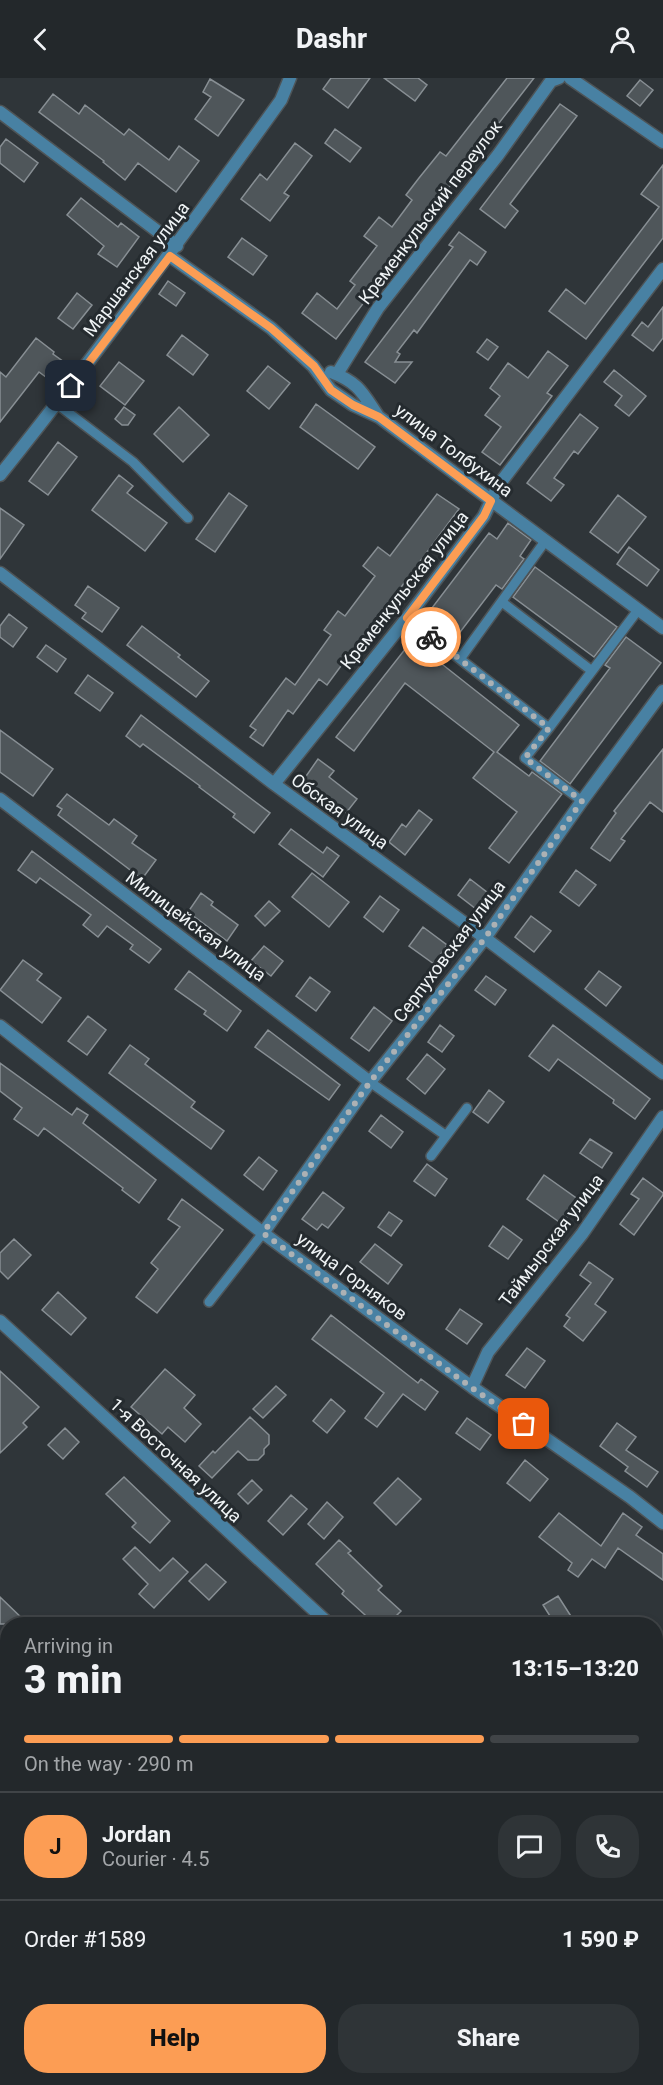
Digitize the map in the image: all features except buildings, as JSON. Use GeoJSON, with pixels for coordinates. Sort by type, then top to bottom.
{"type":"FeatureCollection","features":[{"type":"Feature","properties":{"kind":"street","name":"Маршанская улица"},"geometry":{"type":"LineString","coordinates":[[0,475],[57,405],[174,251],[281,99],[290,78]]}},
{"type":"Feature","properties":{"kind":"street","name":"Кременкульский переулок"},"geometry":{"type":"LineString","coordinates":[[337,374],[378,308],[498,155],[551,81],[559,78]]}},
{"type":"Feature","properties":{"kind":"street"},"geometry":{"type":"LineString","coordinates":[[570,78],[663,142]]}},
{"type":"Feature","properties":{"kind":"street","name":"улица Толбухина"},"geometry":{"type":"LineString","coordinates":[[0,112],[271,328],[314,366],[331,390],[353,405],[379,417],[663,628]]}},
{"type":"Feature","properties":{"kind":"street","name":"Кременкульская улица"},"geometry":{"type":"LineString","coordinates":[[274,784],[407,618],[484,516],[498,486],[663,269]]}},
{"type":"Feature","properties":{"kind":"street"},"geometry":{"type":"LineString","coordinates":[[314,366],[337,374],[359,386],[379,417]]}},
{"type":"Feature","properties":{"kind":"street","name":"Обская улица"},"geometry":{"type":"LineString","coordinates":[[0,573],[274,784],[485,938],[663,1073]]}},
{"type":"Feature","properties":{"kind":"street","name":"Серпуховская улица"},"geometry":{"type":"LineString","coordinates":[[263,1233],[370,1082],[485,938],[663,691]]}},
{"type":"Feature","properties":{"kind":"street","name":"Милицейская улица"},"geometry":{"type":"LineString","coordinates":[[0,799],[370,1082]]}},
{"type":"Feature","properties":{"kind":"street","name":"улица Горняков"},"geometry":{"type":"LineString","coordinates":[[0,1026],[263,1233],[472,1388],[630,1497],[663,1523]]}},
{"type":"Feature","properties":{"kind":"street","name":"Таймырская улица"},"geometry":{"type":"LineString","coordinates":[[472,1388],[488,1352],[582,1234],[663,1117]]}},
{"type":"Feature","properties":{"kind":"street","name":"1-я Восточная улица"},"geometry":{"type":"LineString","coordinates":[[0,1321],[321,1617]]}},
{"type":"Feature","properties":{"kind":"lane"},"geometry":{"type":"LineString","coordinates":[[57,405],[133,462],[189,518]]}},
{"type":"Feature","properties":{"kind":"lane"},"geometry":{"type":"LineString","coordinates":[[460,659],[546,540]]}},
{"type":"Feature","properties":{"kind":"lane"},"geometry":{"type":"LineString","coordinates":[[502,602],[592,671]]}},
{"type":"Feature","properties":{"kind":"lane"},"geometry":{"type":"LineString","coordinates":[[582,801],[525,758],[638,610]]}},
{"type":"Feature","properties":{"kind":"lane"},"geometry":{"type":"LineString","coordinates":[[407,618],[549,728]]}},
{"type":"Feature","properties":{"kind":"lane"},"geometry":{"type":"LineString","coordinates":[[370,1082],[445,1136]]}},
{"type":"Feature","properties":{"kind":"lane"},"geometry":{"type":"LineString","coordinates":[[431,1156],[467,1108]]}},
{"type":"Feature","properties":{"kind":"lane"},"geometry":{"type":"LineString","coordinates":[[209,1302],[263,1233]]}},
{"type":"Feature","properties":{"kind":"way so far"},"geometry":{"type":"LineString","coordinates":[[431,637],[549,728],[525,758],[582,801],[485,938],[370,1082],[263,1233],[524,1424]]}},
{"type":"Feature","properties":{"kind":"route"},"geometry":{"type":"LineString","coordinates":[[71,386],[170,256],[271,328],[314,366],[331,390],[353,405],[379,417],[491,501],[484,516],[407,618],[431,637]]}}]}
